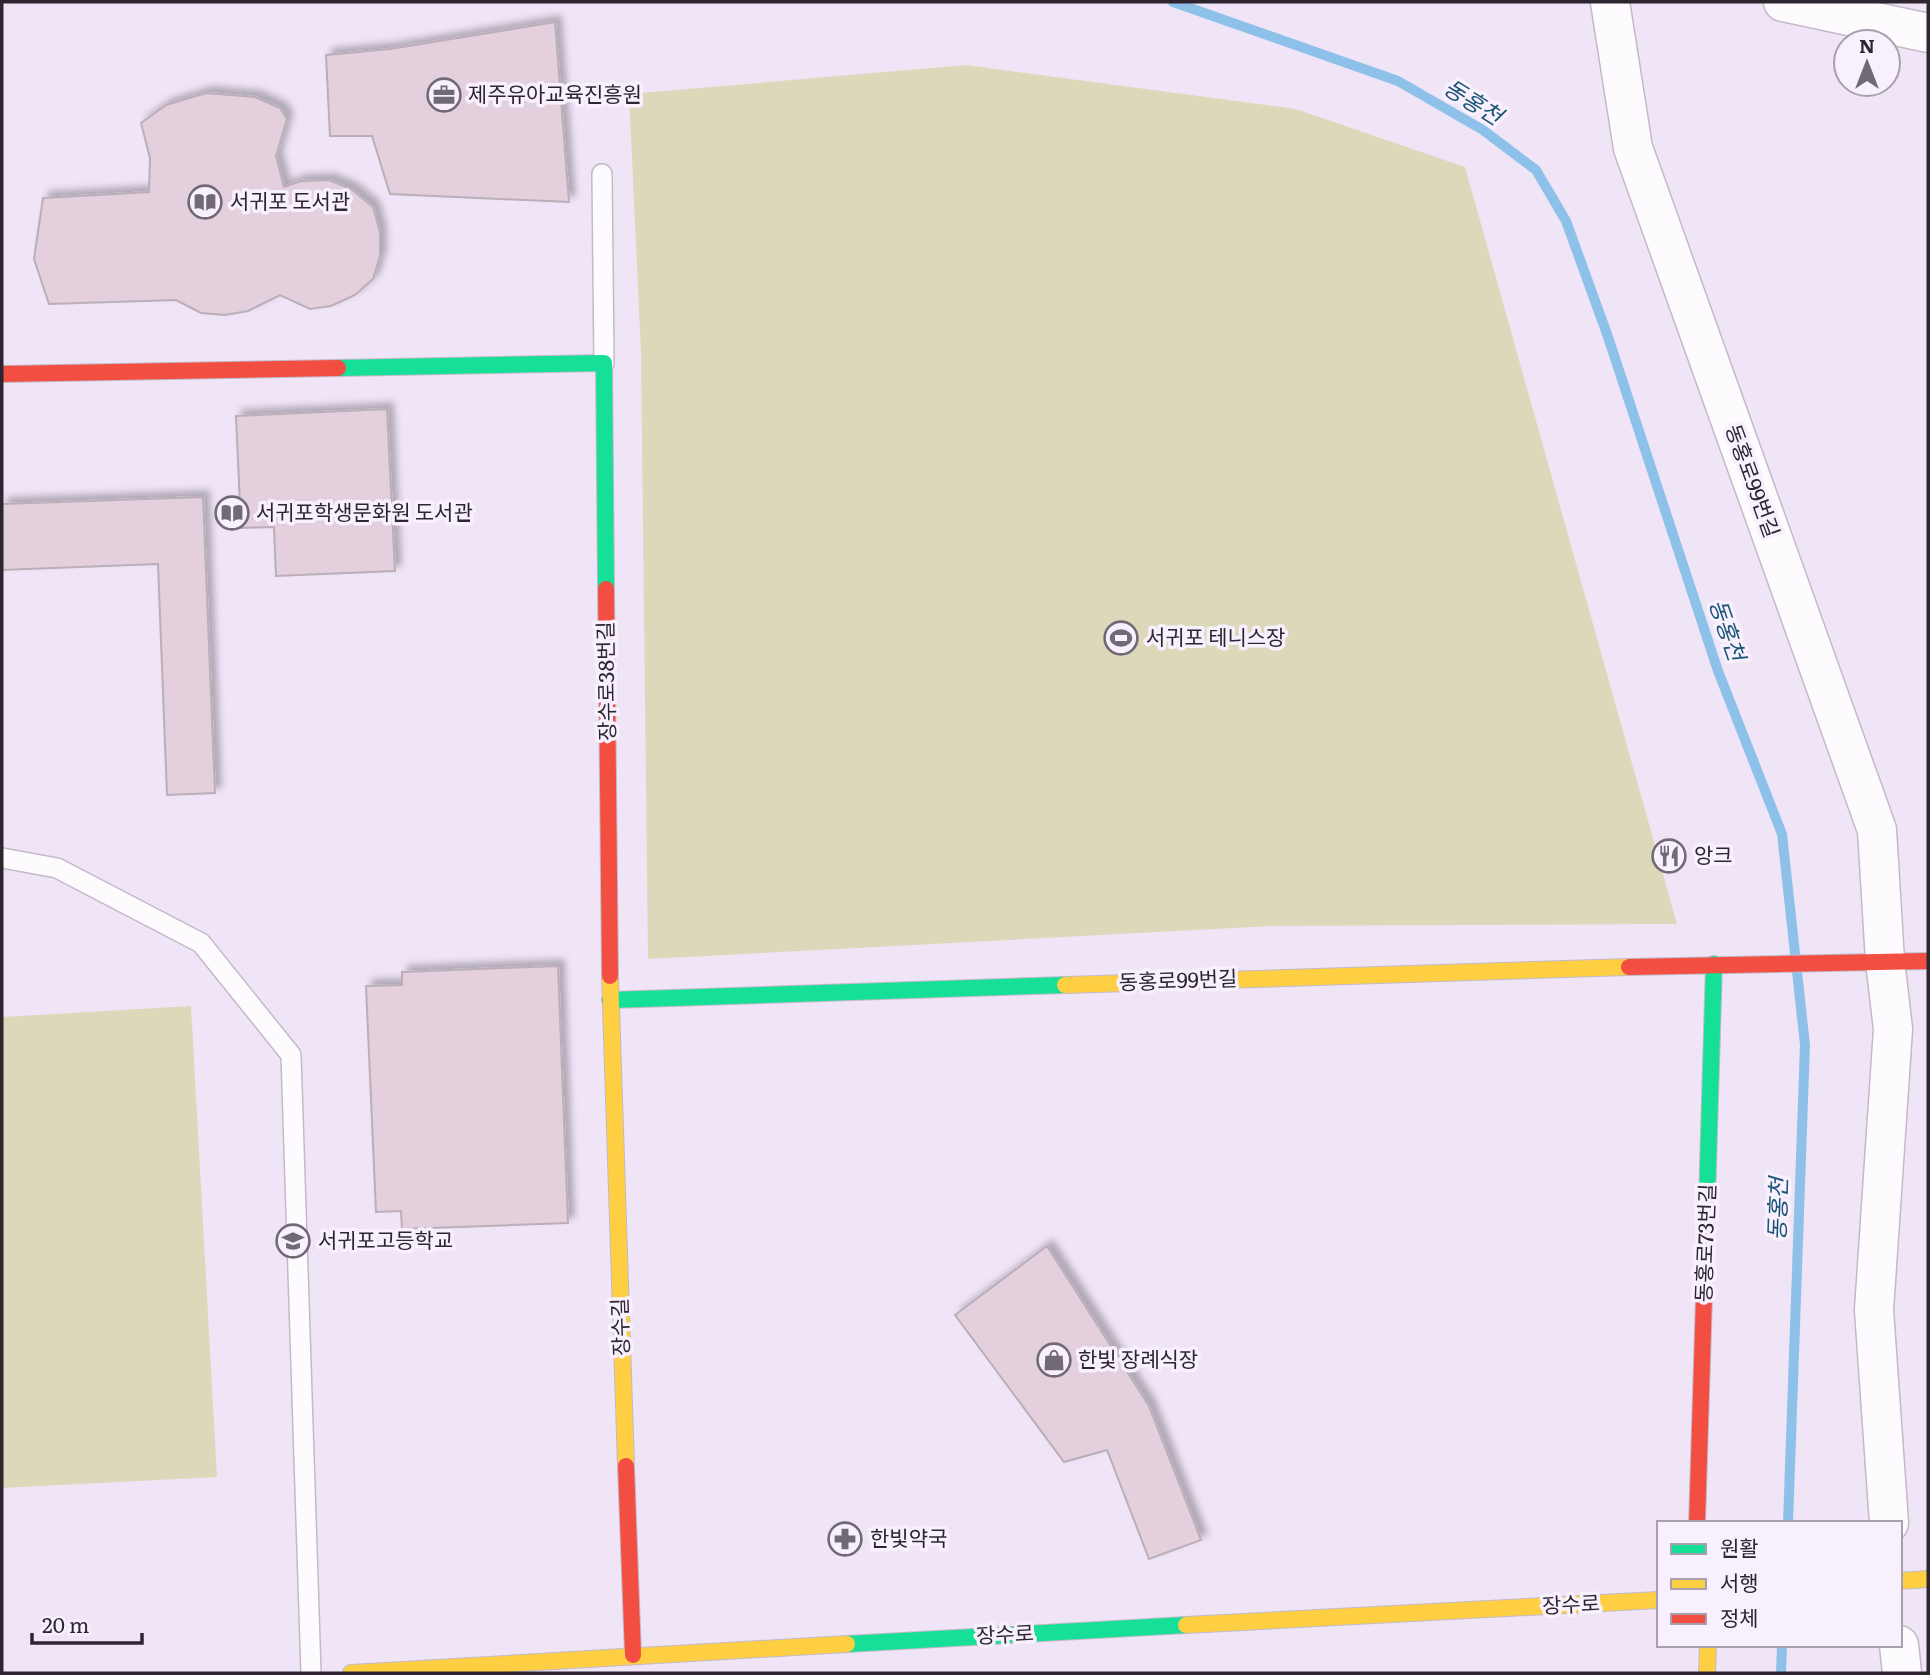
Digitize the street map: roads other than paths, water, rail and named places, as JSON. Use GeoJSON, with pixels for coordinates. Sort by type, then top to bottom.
{"type":"FeatureCollection","features":[{"type":"Feature","properties":{"kind":"street","name":"동홍로99번길"},"geometry":{"type":"LineString","coordinates":[[1610,2],[1633,148],[1877,830],[1868,961],[1894,1029],[1874,1310],[1889,1521]]}},
{"type":"Feature","properties":{"kind":"street"},"geometry":{"type":"LineString","coordinates":[[1783,2],[1928,33]]}},
{"type":"Feature","properties":{"kind":"street"},"geometry":{"type":"LineString","coordinates":[[2,374],[604,363]]}},
{"type":"Feature","properties":{"kind":"street","name":"장수로38번길"},"geometry":{"type":"LineString","coordinates":[[604,363],[610,1000]]}},
{"type":"Feature","properties":{"kind":"street","name":"동홍로99번길"},"geometry":{"type":"LineString","coordinates":[[610,1000],[1868,961]]}},
{"type":"Feature","properties":{"kind":"street"},"geometry":{"type":"LineString","coordinates":[[1868,961],[1928,961]]}},
{"type":"Feature","properties":{"kind":"street","name":"동홍로73번길"},"geometry":{"type":"LineString","coordinates":[[1697,1521],[1714,964]]}},
{"type":"Feature","properties":{"kind":"street","name":"장수길"},"geometry":{"type":"LineString","coordinates":[[610,1000],[633,1655]]}},
{"type":"Feature","properties":{"kind":"street"},"geometry":{"type":"LineString","coordinates":[[1902,1580],[1928,1579]]}},
{"type":"Feature","properties":{"kind":"street","name":"장수로"},"geometry":{"type":"LineString","coordinates":[[351,1673],[633,1655],[1657,1600]]}},
{"type":"Feature","properties":{"kind":"street"},"geometry":{"type":"LineString","coordinates":[[1707,1673],[1708,1647]]}},
{"type":"Feature","properties":{"kind":"street"},"geometry":{"type":"LineString","coordinates":[[1899,1647],[1902,1673]]}},
{"type":"Feature","properties":{"kind":"lane"},"geometry":{"type":"LineString","coordinates":[[602,174],[604,363]]}},
{"type":"Feature","properties":{"kind":"lane"},"geometry":{"type":"LineString","coordinates":[[2,858],[57,868],[201,943],[291,1055],[311,1673]]}},
{"type":"Feature","properties":{"kind":"waterway","name":"동홍천"},"geometry":{"type":"LineString","coordinates":[[1173,2],[1398,81],[1483,130],[1536,170],[1566,221],[1607,334],[1718,671],[1782,834],[1805,1045],[1788,1521]]}},
{"type":"Feature","properties":{"kind":"waterway","name":"동홍천"},"geometry":{"type":"LineString","coordinates":[[1781,1673],[1782,1647]]}},
{"type":"Feature","properties":{"kind":"place","name":"제주유아교육진흥원"},"geometry":{"type":"Point","coordinates":[444,95]}},
{"type":"Feature","properties":{"kind":"place","name":"서귀포 도서관"},"geometry":{"type":"Point","coordinates":[205,202]}},
{"type":"Feature","properties":{"kind":"place","name":"서귀포학생문화원 도서관"},"geometry":{"type":"Point","coordinates":[232,513]}},
{"type":"Feature","properties":{"kind":"place","name":"서귀포 테니스장"},"geometry":{"type":"Point","coordinates":[1121,638]}},
{"type":"Feature","properties":{"kind":"place","name":"앙크"},"geometry":{"type":"Point","coordinates":[1669,856]}},
{"type":"Feature","properties":{"kind":"place","name":"서귀포고등학교"},"geometry":{"type":"Point","coordinates":[293,1241]}},
{"type":"Feature","properties":{"kind":"place","name":"한빛 장례식장"},"geometry":{"type":"Point","coordinates":[1054,1360]}},
{"type":"Feature","properties":{"kind":"place","name":"한빛약국"},"geometry":{"type":"Point","coordinates":[845,1539]}}]}
